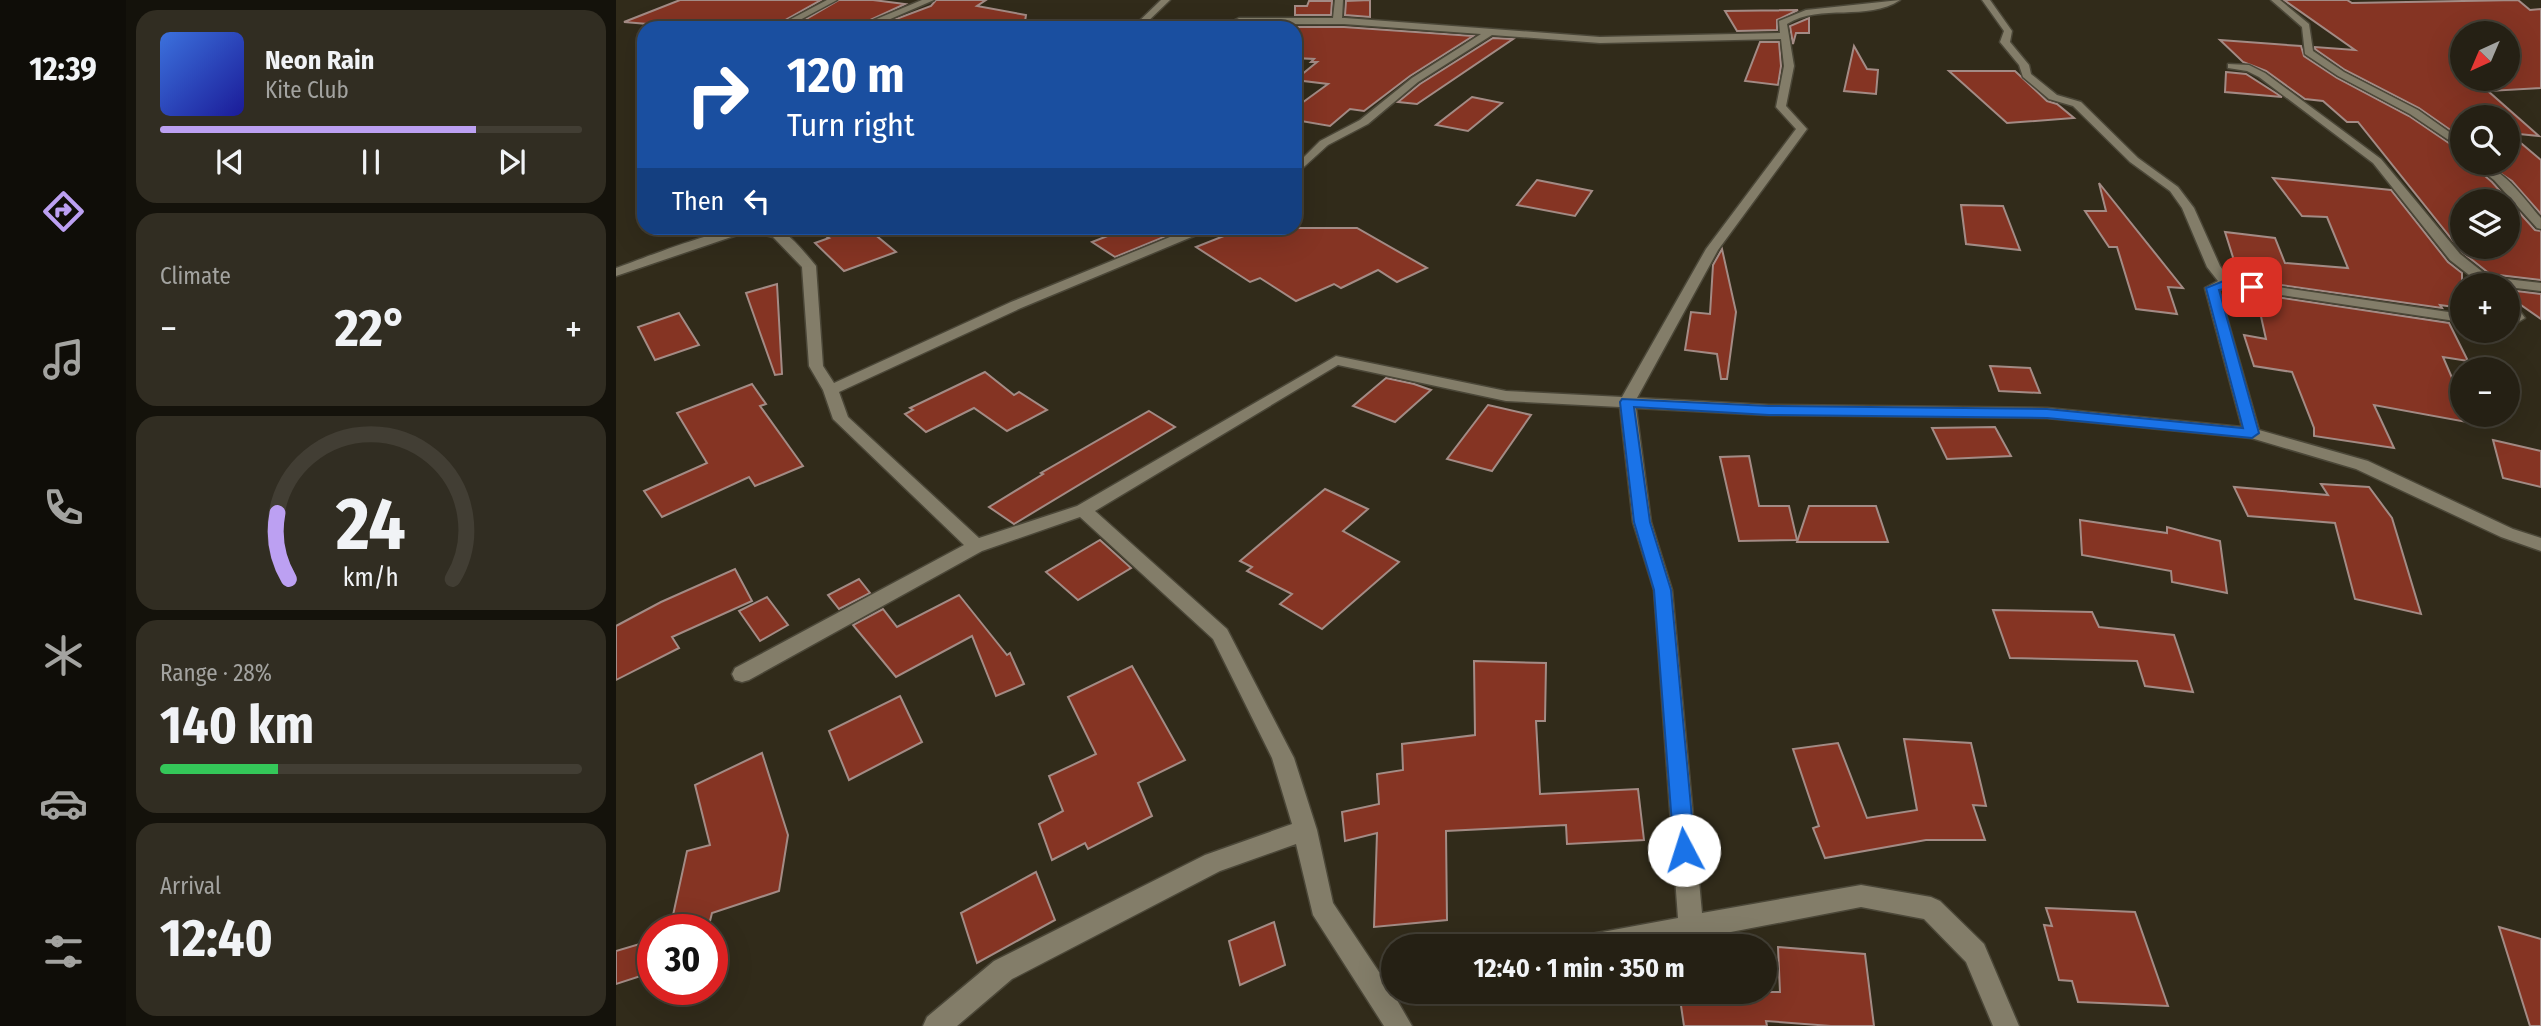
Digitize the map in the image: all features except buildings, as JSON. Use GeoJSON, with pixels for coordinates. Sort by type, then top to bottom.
{"type":"FeatureCollection","features":[{"type":"Feature","properties":{"kind":"street"},"geometry":{"type":"LineString","coordinates":[[792,21],[832,0]]}},
{"type":"Feature","properties":{"kind":"street"},"geometry":{"type":"LineString","coordinates":[[879,20],[930,0]]}},
{"type":"Feature","properties":{"kind":"street"},"geometry":{"type":"LineString","coordinates":[[1144,21],[1166,0]]}},
{"type":"Feature","properties":{"kind":"street"},"geometry":{"type":"LineString","coordinates":[[1339,0],[1337,19],[1344,21]]}},
{"type":"Feature","properties":{"kind":"street"},"geometry":{"type":"LineString","coordinates":[[1691,928],[1663,590],[1642,522],[1627,402],[1712,249],[1802,129],[1781,107],[1789,66],[1782,23],[1790,15],[1804,9],[1874,8],[1896,0]]}},
{"type":"Feature","properties":{"kind":"street"},"geometry":{"type":"LineString","coordinates":[[1986,0],[2008,31],[2005,42],[2024,65],[2026,75],[2053,97],[2077,104],[2134,160],[2174,189],[2188,208],[2214,267],[2226,283]]}},
{"type":"Feature","properties":{"kind":"street"},"geometry":{"type":"LineString","coordinates":[[2275,0],[2306,26],[2308,52],[2341,74],[2414,112],[2450,138]]}},
{"type":"Feature","properties":{"kind":"street"},"geometry":{"type":"LineString","coordinates":[[879,20],[883,21]]}},
{"type":"Feature","properties":{"kind":"street"},"geometry":{"type":"LineString","coordinates":[[1239,21],[1344,21],[1600,40],[1785,36]]}},
{"type":"Feature","properties":{"kind":"street"},"geometry":{"type":"LineString","coordinates":[[1302,165],[1324,142],[1364,121],[1415,80],[1493,30]]}},
{"type":"Feature","properties":{"kind":"street"},"geometry":{"type":"LineString","coordinates":[[2231,66],[2249,68],[2262,75],[2377,161],[2455,257],[2475,273]]}},
{"type":"Feature","properties":{"kind":"street"},"geometry":{"type":"LineString","coordinates":[[2494,175],[2541,225]]}},
{"type":"Feature","properties":{"kind":"street"},"geometry":{"type":"LineString","coordinates":[[616,272],[724,235]]}},
{"type":"Feature","properties":{"kind":"street"},"geometry":{"type":"LineString","coordinates":[[778,235],[809,266],[816,366],[831,390],[841,419],[976,546]]}},
{"type":"Feature","properties":{"kind":"street"},"geometry":{"type":"LineString","coordinates":[[831,390],[1016,305],[1185,235]]}},
{"type":"Feature","properties":{"kind":"street"},"geometry":{"type":"LineString","coordinates":[[2252,433],[2212,288],[2226,283],[2450,316]]}},
{"type":"Feature","properties":{"kind":"street"},"geometry":{"type":"LineString","coordinates":[[2520,285],[2541,287]]}},
{"type":"Feature","properties":{"kind":"street"},"geometry":{"type":"LineString","coordinates":[[742,674],[976,546],[1083,510],[1336,360],[1506,396],[1769,410],[2047,413],[2252,433],[2362,464],[2507,533],[2541,545]]}},
{"type":"Feature","properties":{"kind":"street"},"geometry":{"type":"LineString","coordinates":[[1083,510],[1220,634],[1283,758],[1305,830],[1322,907],[1381,983]]}},
{"type":"Feature","properties":{"kind":"street"},"geometry":{"type":"LineString","coordinates":[[936,1026],[1003,970],[1213,863],[1305,830]]}},
{"type":"Feature","properties":{"kind":"street"},"geometry":{"type":"LineString","coordinates":[[1658,934],[1861,896],[1931,909],[1975,953],[2006,1026]]}},
{"type":"Feature","properties":{"kind":"street"},"geometry":{"type":"LineString","coordinates":[[1390,1004],[1399,1026]]}},
{"type":"Feature","properties":{"kind":"route"},"geometry":{"type":"LineString","coordinates":[[1684,850],[1663,590],[1642,522],[1627,402],[1769,410],[2047,413],[2252,433],[2212,288],[2226,283],[2252,287]]}}]}
